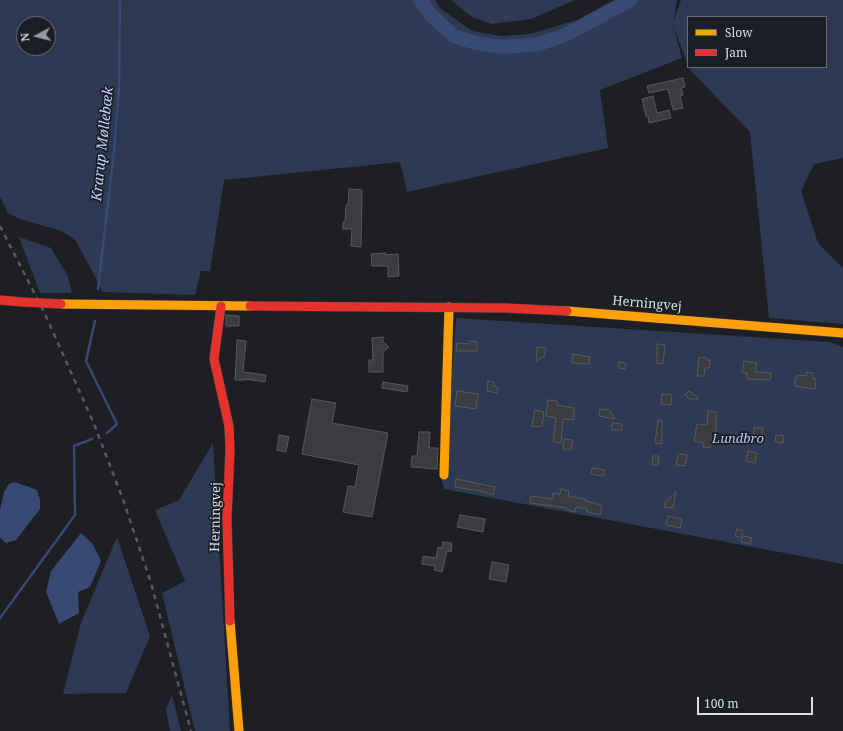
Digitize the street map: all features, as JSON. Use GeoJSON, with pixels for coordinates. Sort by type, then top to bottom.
{"type":"FeatureCollection","features":[{"type":"Feature","properties":{"kind":"main road","name":"Herningvej"},"geometry":{"type":"LineString","coordinates":[[0,300],[61,304],[506,308],[580,312],[843,333]]}},
{"type":"Feature","properties":{"kind":"main road","name":"Herningvej"},"geometry":{"type":"LineString","coordinates":[[220,306],[214,359],[229,426],[230,450],[227,519],[230,620],[239,731]]}},
{"type":"Feature","properties":{"kind":"main road"},"geometry":{"type":"LineString","coordinates":[[444,475],[449,307]]}},
{"type":"Feature","properties":{"kind":"green space"},"geometry":{"type":"Polygon","coordinates":[[[0,0],[435,0],[441,9],[472,31],[501,36],[530,34],[577,20],[614,0],[677,0],[673,23],[681,0],[843,0],[843,158],[814,164],[801,191],[818,243],[843,268],[843,324],[769,318],[750,132],[689,68],[827,68],[827,16],[687,16],[687,62],[673,25],[682,58],[600,90],[608,148],[407,192],[400,162],[224,180],[210,271],[201,271],[195,295],[103,292],[76,241],[62,231],[20,219],[8,213],[0,197],[0,0]]]}},
{"type":"Feature","properties":{"kind":"green space"},"geometry":{"type":"Polygon","coordinates":[[[451,0],[575,0],[531,19],[492,24],[472,17],[451,0]]]}},
{"type":"Feature","properties":{"kind":"green space"},"geometry":{"type":"Polygon","coordinates":[[[19,237],[51,248],[68,276],[72,293],[40,293],[19,237]]]}},
{"type":"Feature","properties":{"kind":"green space","name":"Lundbro"},"geometry":{"type":"Polygon","coordinates":[[[456,318],[829,342],[843,347],[843,564],[444,489],[442,481],[456,318]]]}},
{"type":"Feature","properties":{"kind":"green space"},"geometry":{"type":"Polygon","coordinates":[[[213,443],[230,731],[195,731],[162,593],[185,581],[155,510],[179,500],[213,443]]]}},
{"type":"Feature","properties":{"kind":"green space"},"geometry":{"type":"Polygon","coordinates":[[[117,537],[150,636],[126,693],[63,694],[81,623],[117,537]]]}},
{"type":"Feature","properties":{"kind":"green space"},"geometry":{"type":"Polygon","coordinates":[[[172,695],[181,731],[170,731],[166,709],[172,695]]]}},
{"type":"Feature","properties":{"kind":"shaded area"},"geometry":{"type":"Polygon","coordinates":[[[15,482],[37,490],[40,500],[40,509],[16,540],[6,543],[0,538],[0,510],[4,492],[9,484],[15,482]]]}},
{"type":"Feature","properties":{"kind":"shaded area"},"geometry":{"type":"Polygon","coordinates":[[[81,533],[93,544],[101,561],[90,587],[78,592],[79,613],[59,624],[46,592],[51,571],[81,533]]]}},
{"type":"Feature","properties":{"kind":"building"},"geometry":{"type":"Polygon","coordinates":[[[683,78],[685,87],[681,88],[683,95],[680,96],[683,108],[673,110],[668,89],[649,93],[647,86],[683,78]]]}},
{"type":"Feature","properties":{"kind":"building"},"geometry":{"type":"Polygon","coordinates":[[[653,96],[657,113],[669,110],[671,118],[649,123],[642,99],[653,96]]]}},
{"type":"Feature","properties":{"kind":"building"},"geometry":{"type":"Polygon","coordinates":[[[349,189],[362,190],[361,247],[351,246],[352,229],[343,229],[346,205],[348,205],[349,189]]]}},
{"type":"Feature","properties":{"kind":"building"},"geometry":{"type":"Polygon","coordinates":[[[385,253],[385,255],[398,254],[399,276],[388,277],[388,266],[372,266],[371,254],[385,253]]]}},
{"type":"Feature","properties":{"kind":"building"},"geometry":{"type":"Polygon","coordinates":[[[226,315],[239,316],[239,326],[226,326],[226,315]]]}},
{"type":"Feature","properties":{"kind":"building"},"geometry":{"type":"Polygon","coordinates":[[[383,337],[383,342],[389,347],[383,352],[383,372],[369,372],[369,360],[373,360],[372,338],[383,337]]]}},
{"type":"Feature","properties":{"kind":"building"},"geometry":{"type":"Polygon","coordinates":[[[237,340],[246,341],[243,372],[266,375],[265,382],[246,379],[235,380],[237,340]]]}},
{"type":"Feature","properties":{"kind":"building"},"geometry":{"type":"Polygon","coordinates":[[[470,341],[477,342],[477,351],[456,351],[457,343],[470,344],[470,341]]]}},
{"type":"Feature","properties":{"kind":"building"},"geometry":{"type":"Polygon","coordinates":[[[657,344],[665,345],[663,364],[657,363],[657,344]]]}},
{"type":"Feature","properties":{"kind":"building"},"geometry":{"type":"Polygon","coordinates":[[[537,347],[546,348],[544,357],[536,362],[537,347]]]}},
{"type":"Feature","properties":{"kind":"building"},"geometry":{"type":"Polygon","coordinates":[[[573,354],[590,357],[589,364],[572,363],[573,354]]]}},
{"type":"Feature","properties":{"kind":"building"},"geometry":{"type":"Polygon","coordinates":[[[699,357],[710,360],[709,368],[705,368],[704,376],[697,376],[699,357]]]}},
{"type":"Feature","properties":{"kind":"building"},"geometry":{"type":"Polygon","coordinates":[[[744,361],[757,363],[755,372],[771,373],[770,380],[747,379],[747,373],[742,373],[744,361]]]}},
{"type":"Feature","properties":{"kind":"building"},"geometry":{"type":"Polygon","coordinates":[[[619,362],[626,363],[625,369],[618,368],[619,362]]]}},
{"type":"Feature","properties":{"kind":"building"},"geometry":{"type":"Polygon","coordinates":[[[807,372],[813,373],[813,379],[816,379],[815,389],[795,386],[795,378],[797,378],[797,375],[807,376],[807,372]]]}},
{"type":"Feature","properties":{"kind":"building"},"geometry":{"type":"Polygon","coordinates":[[[488,381],[494,382],[494,386],[498,387],[497,393],[487,391],[488,381]]]}},
{"type":"Feature","properties":{"kind":"building"},"geometry":{"type":"Polygon","coordinates":[[[383,382],[408,386],[407,392],[382,388],[383,382]]]}},
{"type":"Feature","properties":{"kind":"building"},"geometry":{"type":"Polygon","coordinates":[[[457,391],[478,394],[476,409],[455,406],[457,391]]]}},
{"type":"Feature","properties":{"kind":"building"},"geometry":{"type":"Polygon","coordinates":[[[689,391],[699,399],[689,399],[685,395],[689,391]]]}},
{"type":"Feature","properties":{"kind":"building"},"geometry":{"type":"Polygon","coordinates":[[[662,394],[672,395],[671,405],[661,404],[662,394]]]}},
{"type":"Feature","properties":{"kind":"building"},"geometry":{"type":"Polygon","coordinates":[[[312,399],[336,403],[332,423],[388,433],[372,517],[343,512],[348,486],[355,487],[359,465],[302,454],[312,399]]]}},
{"type":"Feature","properties":{"kind":"building"},"geometry":{"type":"Polygon","coordinates":[[[548,400],[557,401],[557,405],[574,408],[574,420],[563,419],[561,443],[553,442],[556,418],[546,416],[548,400]]]}},
{"type":"Feature","properties":{"kind":"building"},"geometry":{"type":"Polygon","coordinates":[[[600,409],[609,410],[615,419],[599,416],[600,409]]]}},
{"type":"Feature","properties":{"kind":"building"},"geometry":{"type":"Polygon","coordinates":[[[535,410],[544,412],[542,427],[532,426],[535,410]]]}},
{"type":"Feature","properties":{"kind":"building"},"geometry":{"type":"Polygon","coordinates":[[[708,411],[716,412],[716,433],[713,441],[711,441],[710,448],[703,447],[704,443],[694,441],[697,424],[707,425],[708,411]]]}},
{"type":"Feature","properties":{"kind":"building"},"geometry":{"type":"Polygon","coordinates":[[[658,420],[662,421],[662,444],[655,443],[658,420]]]}},
{"type":"Feature","properties":{"kind":"building"},"geometry":{"type":"Polygon","coordinates":[[[612,423],[622,424],[622,430],[612,430],[612,423]]]}},
{"type":"Feature","properties":{"kind":"building"},"geometry":{"type":"Polygon","coordinates":[[[754,428],[763,428],[762,436],[754,435],[754,428]]]}},
{"type":"Feature","properties":{"kind":"building"},"geometry":{"type":"Polygon","coordinates":[[[419,432],[430,432],[429,448],[438,448],[437,469],[411,467],[412,456],[417,456],[419,432]]]}},
{"type":"Feature","properties":{"kind":"building"},"geometry":{"type":"Polygon","coordinates":[[[279,435],[289,437],[286,452],[277,450],[279,435]]]}},
{"type":"Feature","properties":{"kind":"building"},"geometry":{"type":"Polygon","coordinates":[[[776,435],[784,436],[783,443],[775,442],[776,435]]]}},
{"type":"Feature","properties":{"kind":"building"},"geometry":{"type":"Polygon","coordinates":[[[564,439],[573,440],[571,450],[563,449],[564,439]]]}},
{"type":"Feature","properties":{"kind":"building"},"geometry":{"type":"Polygon","coordinates":[[[748,451],[757,453],[755,463],[746,461],[748,451]]]}},
{"type":"Feature","properties":{"kind":"building"},"geometry":{"type":"Polygon","coordinates":[[[678,454],[687,455],[685,466],[676,465],[678,454]]]}},
{"type":"Feature","properties":{"kind":"building"},"geometry":{"type":"Polygon","coordinates":[[[653,456],[659,456],[658,465],[652,465],[653,456]]]}},
{"type":"Feature","properties":{"kind":"building"},"geometry":{"type":"Polygon","coordinates":[[[592,468],[605,470],[603,476],[591,474],[592,468]]]}},
{"type":"Feature","properties":{"kind":"building"},"geometry":{"type":"Polygon","coordinates":[[[456,479],[495,487],[493,495],[480,491],[455,487],[456,479]]]}},
{"type":"Feature","properties":{"kind":"building"},"geometry":{"type":"Polygon","coordinates":[[[561,489],[569,491],[568,496],[585,499],[585,501],[602,505],[600,515],[587,512],[587,509],[576,507],[575,512],[567,510],[567,508],[530,503],[531,496],[552,499],[553,493],[560,494],[561,489]]]}},
{"type":"Feature","properties":{"kind":"building"},"geometry":{"type":"Polygon","coordinates":[[[676,492],[673,508],[664,507],[666,501],[676,492]]]}},
{"type":"Feature","properties":{"kind":"building"},"geometry":{"type":"Polygon","coordinates":[[[460,515],[485,519],[483,532],[457,527],[460,515]]]}},
{"type":"Feature","properties":{"kind":"building"},"geometry":{"type":"Polygon","coordinates":[[[668,516],[682,519],[680,528],[666,525],[668,516]]]}},
{"type":"Feature","properties":{"kind":"building"},"geometry":{"type":"Polygon","coordinates":[[[737,529],[743,531],[741,538],[735,536],[737,529]]]}},
{"type":"Feature","properties":{"kind":"building"},"geometry":{"type":"Polygon","coordinates":[[[743,536],[752,538],[750,544],[741,542],[743,536]]]}},
{"type":"Feature","properties":{"kind":"building"},"geometry":{"type":"Polygon","coordinates":[[[443,542],[452,543],[451,552],[447,551],[442,572],[434,570],[435,566],[422,564],[423,556],[436,558],[438,547],[442,548],[443,542]]]}},
{"type":"Feature","properties":{"kind":"building"},"geometry":{"type":"Polygon","coordinates":[[[492,562],[509,565],[506,582],[489,579],[492,562]]]}},
{"type":"Feature","properties":{"kind":"waterway","name":"Krarup Møllebæk"},"geometry":{"type":"LineString","coordinates":[[98,289],[114,151],[119,88],[120,0]]}},
{"type":"Feature","properties":{"kind":"waterway"},"geometry":{"type":"LineString","coordinates":[[420,0],[431,15],[454,36],[476,43],[503,47],[539,44],[565,35],[631,0]]}},
{"type":"Feature","properties":{"kind":"waterway","name":"Krarup Møllebæk"},"geometry":{"type":"LineString","coordinates":[[95,321],[86,361],[117,424],[107,433]]}},
{"type":"Feature","properties":{"kind":"waterway","name":"Krarup Møllebæk"},"geometry":{"type":"LineString","coordinates":[[0,618],[75,515],[74,446],[92,439]]}},
{"type":"Feature","properties":{"kind":"railway"},"geometry":{"type":"LineString","coordinates":[[0,226],[45,314],[94,424],[124,502],[151,583],[191,731]]}},
{"type":"Feature","properties":{"kind":"traffic: slow"},"geometry":{"type":"LineString","coordinates":[[61,304],[250,306]]}},
{"type":"Feature","properties":{"kind":"traffic: slow"},"geometry":{"type":"LineString","coordinates":[[444,475],[449,307]]}},
{"type":"Feature","properties":{"kind":"traffic: slow"},"geometry":{"type":"LineString","coordinates":[[567,311],[843,333]]}},
{"type":"Feature","properties":{"kind":"traffic: slow"},"geometry":{"type":"LineString","coordinates":[[230,621],[239,731]]}},
{"type":"Feature","properties":{"kind":"traffic: jam"},"geometry":{"type":"LineString","coordinates":[[0,300],[22,302]]}},
{"type":"Feature","properties":{"kind":"traffic: jam"},"geometry":{"type":"LineString","coordinates":[[22,302],[61,304]]}},
{"type":"Feature","properties":{"kind":"traffic: jam"},"geometry":{"type":"LineString","coordinates":[[221,306],[214,359],[229,426],[230,450],[227,519],[230,621]]}},
{"type":"Feature","properties":{"kind":"traffic: jam"},"geometry":{"type":"LineString","coordinates":[[250,306],[506,308],[567,311]]}}]}
